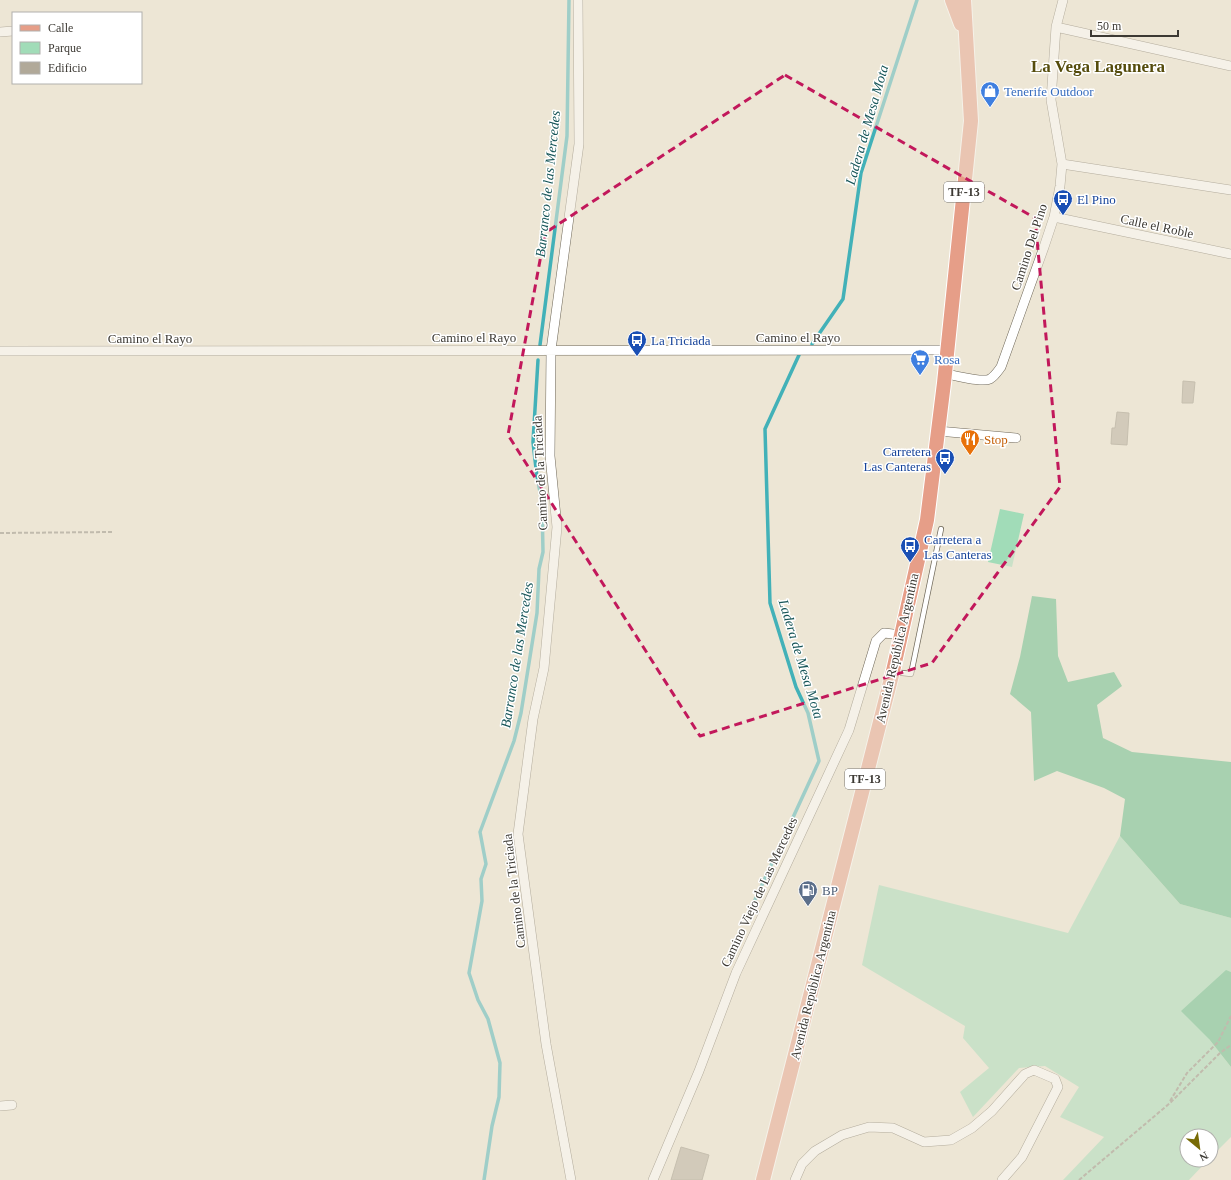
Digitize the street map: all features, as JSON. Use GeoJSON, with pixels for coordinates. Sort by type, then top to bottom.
{"type":"FeatureCollection","features":[{"type":"Feature","properties":{"kind":"main road","name":"Avenida República Argentina"},"geometry":{"type":"LineString","coordinates":[[952,0],[965,33]]}},
{"type":"Feature","properties":{"kind":"main road","name":"Avenida República Argentina"},"geometry":{"type":"LineString","coordinates":[[763,1180],[902,635],[927,520],[945,374],[971,121],[970,82],[965,33],[964,0]]}},
{"type":"Feature","properties":{"kind":"street","name":"Camino de la Triciada"},"geometry":{"type":"LineString","coordinates":[[571,1180],[546,1044],[518,834],[533,719],[544,668],[557,527],[550,456],[550,350],[579,144],[578,0]]}},
{"type":"Feature","properties":{"kind":"street","name":"Camino Del Pino"},"geometry":{"type":"LineString","coordinates":[[945,374],[989,380],[1001,367],[1054,217],[1060,186],[1062,164],[1051,100],[1056,27],[1063,0]]}},
{"type":"Feature","properties":{"kind":"street"},"geometry":{"type":"LineString","coordinates":[[1056,27],[1231,66]]}},
{"type":"Feature","properties":{"kind":"street"},"geometry":{"type":"LineString","coordinates":[[0,32],[12,32]]}},
{"type":"Feature","properties":{"kind":"street"},"geometry":{"type":"LineString","coordinates":[[1062,164],[1231,190]]}},
{"type":"Feature","properties":{"kind":"street","name":"Calle el Roble"},"geometry":{"type":"LineString","coordinates":[[1054,217],[1231,254]]}},
{"type":"Feature","properties":{"kind":"street","name":"Camino el Rayo"},"geometry":{"type":"LineString","coordinates":[[0,351],[947,350]]}},
{"type":"Feature","properties":{"kind":"street"},"geometry":{"type":"LineString","coordinates":[[938,431],[1016,438]]}},
{"type":"Feature","properties":{"kind":"street","name":"Camino Viejo de Las Mercedes"},"geometry":{"type":"LineString","coordinates":[[653,1180],[699,1071],[736,973],[849,730],[876,641],[884,633],[902,635]]}},
{"type":"Feature","properties":{"kind":"street"},"geometry":{"type":"LineString","coordinates":[[795,1180],[802,1164],[815,1151],[842,1135],[869,1127],[893,1128],[924,1142],[950,1140],[972,1128],[992,1111],[1025,1074],[1034,1070],[1055,1079],[1058,1087],[1022,1157],[1002,1180]]}},
{"type":"Feature","properties":{"kind":"street"},"geometry":{"type":"LineString","coordinates":[[0,1106],[12,1105]]}},
{"type":"Feature","properties":{"kind":"lane"},"geometry":{"type":"LineString","coordinates":[[893,671],[911,674],[941,529]]}},
{"type":"Feature","properties":{"kind":"path"},"geometry":{"type":"LineString","coordinates":[[0,533],[114,532]]}},
{"type":"Feature","properties":{"kind":"path"},"geometry":{"type":"LineString","coordinates":[[1170,1102],[1187,1074],[1218,1042],[1231,1016]]}},
{"type":"Feature","properties":{"kind":"path"},"geometry":{"type":"LineString","coordinates":[[1080,1180],[1170,1102],[1220,1053],[1231,1045]]}},
{"type":"Feature","properties":{"kind":"highlighted area"},"geometry":{"type":"Polygon","coordinates":[[[785,75],[1035,218],[1060,487],[932,663],[700,736],[508,435],[545,233],[785,75]]]}},
{"type":"Feature","properties":{"kind":"green space"},"geometry":{"type":"Polygon","coordinates":[[[1000,509],[1024,514],[1012,567],[988,562],[1000,509]]]}},
{"type":"Feature","properties":{"kind":"green space"},"geometry":{"type":"Polygon","coordinates":[[[1032,596],[1056,599],[1058,656],[1068,682],[1114,672],[1122,686],[1097,705],[1103,738],[1132,752],[1231,762],[1231,918],[1180,904],[1120,836],[1125,799],[1104,788],[1057,771],[1034,781],[1031,712],[1010,694],[1020,657],[1032,596]]]}},
{"type":"Feature","properties":{"kind":"green space"},"geometry":{"type":"Polygon","coordinates":[[[1120,836],[1180,904],[1231,918],[1231,972],[1226,971],[1209,1039],[1231,1067],[1231,1137],[1219,1149],[1219,1128],[1179,1128],[1179,1168],[1200,1168],[1189,1180],[1063,1180],[1104,1137],[1060,1117],[1079,1087],[1045,1066],[1019,1068],[973,1117],[960,1092],[989,1068],[963,1038],[965,1026],[862,965],[879,885],[1068,933],[1120,836]]]}},
{"type":"Feature","properties":{"kind":"green space"},"geometry":{"type":"Polygon","coordinates":[[[1226,970],[1231,972],[1231,1067],[1209,1039],[1181,1011],[1226,970]]]}},
{"type":"Feature","properties":{"kind":"building"},"geometry":{"type":"Polygon","coordinates":[[[1183,381],[1195,382],[1193,403],[1182,403],[1183,381]]]}},
{"type":"Feature","properties":{"kind":"building"},"geometry":{"type":"Polygon","coordinates":[[[1117,412],[1129,413],[1127,445],[1111,444],[1112,428],[1115,428],[1117,412]]]}},
{"type":"Feature","properties":{"kind":"building"},"geometry":{"type":"Polygon","coordinates":[[[681,1147],[709,1155],[702,1180],[671,1180],[681,1147]]]}},
{"type":"Feature","properties":{"kind":"waterway","name":"Barranco de las Mercedes"},"geometry":{"type":"LineString","coordinates":[[540,345],[567,136],[569,0]]}},
{"type":"Feature","properties":{"kind":"waterway","name":"Ladera de Mesa Mota"},"geometry":{"type":"LineString","coordinates":[[812,344],[843,299],[861,173],[917,0]]}},
{"type":"Feature","properties":{"kind":"waterway","name":"Ladera de Mesa Mota"},"geometry":{"type":"LineString","coordinates":[[749,913],[819,761],[808,713],[796,687],[770,603],[765,429],[799,355]]}},
{"type":"Feature","properties":{"kind":"waterway","name":"Barranco de las Mercedes"},"geometry":{"type":"LineString","coordinates":[[484,1180],[492,1126],[499,1097],[500,1063],[488,1019],[478,1000],[469,973],[482,901],[481,879],[486,864],[480,832],[514,741],[521,713],[537,613],[539,569],[543,552],[542,502],[537,477],[533,442],[538,360]]}},
{"type":"Feature","properties":{"kind":"place","name":"Tenerife Outdoor"},"geometry":{"type":"Point","coordinates":[990,108]}},
{"type":"Feature","properties":{"kind":"place","name":"El Pino"},"geometry":{"type":"Point","coordinates":[1063,216]}},
{"type":"Feature","properties":{"kind":"place","name":"La Triciada"},"geometry":{"type":"Point","coordinates":[637,357]}},
{"type":"Feature","properties":{"kind":"place","name":"Rosa"},"geometry":{"type":"Point","coordinates":[920,376]}},
{"type":"Feature","properties":{"kind":"place","name":"Stop"},"geometry":{"type":"Point","coordinates":[970,456]}},
{"type":"Feature","properties":{"kind":"place","name":"Carretera Las Canteras"},"geometry":{"type":"Point","coordinates":[945,475]}},
{"type":"Feature","properties":{"kind":"place","name":"Carretera a Las Canteras"},"geometry":{"type":"Point","coordinates":[910,563]}},
{"type":"Feature","properties":{"kind":"place","name":"BP"},"geometry":{"type":"Point","coordinates":[808,907]}},
{"type":"Feature","properties":{"kind":"district","name":"La Vega Lagunera"},"geometry":{"type":"Point","coordinates":[1098,66]}}]}
